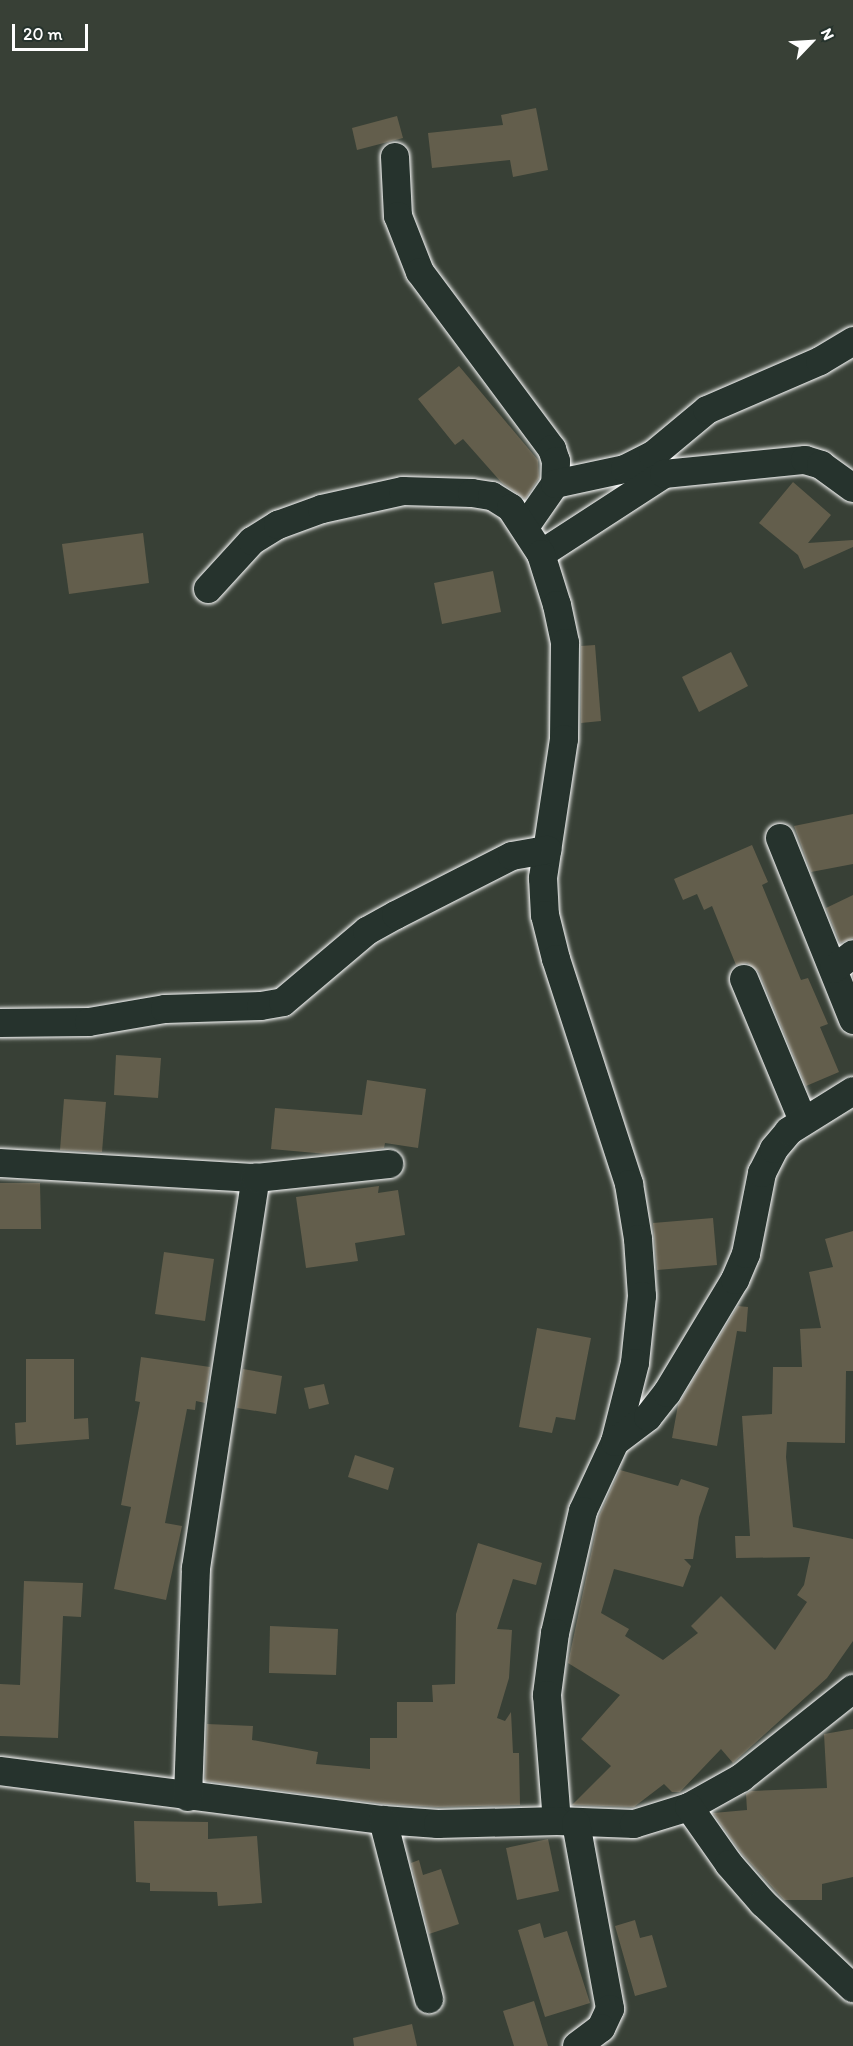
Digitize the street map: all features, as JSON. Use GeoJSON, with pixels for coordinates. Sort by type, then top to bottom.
{"type":"FeatureCollection","features":[{"type":"Feature","properties":{"kind":"street"},"geometry":{"type":"LineString","coordinates":[[395,157],[398,216],[420,272],[552,449],[556,461],[555,484],[525,527]]}},
{"type":"Feature","properties":{"kind":"street"},"geometry":{"type":"LineString","coordinates":[[555,484],[626,469],[653,455],[707,410],[812,364],[853,341]]}},
{"type":"Feature","properties":{"kind":"street"},"geometry":{"type":"LineString","coordinates":[[541,554],[664,474],[805,460],[820,465],[853,488]]}},
{"type":"Feature","properties":{"kind":"street"},"geometry":{"type":"LineString","coordinates":[[208,589],[252,541],[278,525],[377,496],[403,491],[492,496],[511,508],[541,554],[565,643],[564,740],[543,878],[545,915],[556,959],[610,1117],[629,1184],[638,1239],[642,1296],[634,1363],[615,1442],[583,1511],[555,1634],[547,1695],[566,1822],[610,2009],[601,2028],[583,2045]]}},
{"type":"Feature","properties":{"kind":"street"},"geometry":{"type":"LineString","coordinates":[[780,838],[843,962],[853,1020]]}},
{"type":"Feature","properties":{"kind":"street"},"geometry":{"type":"LineString","coordinates":[[0,1023],[89,1022],[165,1009],[261,1006],[283,1002],[367,931],[512,856],[547,850]]}},
{"type":"Feature","properties":{"kind":"street"},"geometry":{"type":"LineString","coordinates":[[744,979],[803,1121]]}},
{"type":"Feature","properties":{"kind":"street"},"geometry":{"type":"LineString","coordinates":[[615,1442],[654,1409],[706,1333],[746,1254],[762,1173],[789,1131],[853,1091]]}},
{"type":"Feature","properties":{"kind":"street"},"geometry":{"type":"LineString","coordinates":[[0,1163],[256,1178],[389,1164]]}},
{"type":"Feature","properties":{"kind":"street"},"geometry":{"type":"LineString","coordinates":[[188,1797],[196,1568],[256,1178]]}},
{"type":"Feature","properties":{"kind":"street"},"geometry":{"type":"LineString","coordinates":[[0,1771],[188,1797],[383,1820],[438,1824],[566,1822],[634,1824],[689,1807],[741,1778],[853,1689]]}},
{"type":"Feature","properties":{"kind":"street"},"geometry":{"type":"LineString","coordinates":[[689,1807],[729,1864],[763,1903],[853,1988]]}},
{"type":"Feature","properties":{"kind":"street"},"geometry":{"type":"LineString","coordinates":[[383,1820],[429,1999]]}},
{"type":"Feature","properties":{"kind":"building"},"geometry":{"type":"Polygon","coordinates":[[[536,108],[548,170],[513,177],[510,160],[432,168],[428,133],[503,125],[501,115],[536,108]]]}},
{"type":"Feature","properties":{"kind":"building"},"geometry":{"type":"Polygon","coordinates":[[[397,116],[403,138],[357,150],[352,128],[397,116]]]}},
{"type":"Feature","properties":{"kind":"building"},"geometry":{"type":"Polygon","coordinates":[[[459,366],[538,460],[539,478],[525,499],[501,482],[463,439],[455,445],[418,399],[459,366]]]}},
{"type":"Feature","properties":{"kind":"building"},"geometry":{"type":"Polygon","coordinates":[[[793,482],[831,515],[808,543],[853,540],[853,547],[804,569],[798,555],[759,523],[793,482]]]}},
{"type":"Feature","properties":{"kind":"building"},"geometry":{"type":"Polygon","coordinates":[[[143,533],[149,583],[69,594],[62,544],[143,533]]]}},
{"type":"Feature","properties":{"kind":"building"},"geometry":{"type":"Polygon","coordinates":[[[493,571],[501,612],[442,624],[434,583],[493,571]]]}},
{"type":"Feature","properties":{"kind":"building"},"geometry":{"type":"Polygon","coordinates":[[[595,645],[601,721],[581,723],[581,646],[595,645]]]}},
{"type":"Feature","properties":{"kind":"building"},"geometry":{"type":"Polygon","coordinates":[[[731,652],[748,686],[699,712],[682,677],[731,652]]]}},
{"type":"Feature","properties":{"kind":"building"},"geometry":{"type":"Polygon","coordinates":[[[853,814],[853,864],[811,872],[794,826],[853,814]]]}},
{"type":"Feature","properties":{"kind":"building"},"geometry":{"type":"Polygon","coordinates":[[[752,845],[768,882],[762,885],[801,980],[808,978],[828,1024],[820,1027],[839,1072],[806,1086],[759,972],[747,963],[736,965],[712,906],[704,910],[697,894],[683,900],[674,879],[752,845]]]}},
{"type":"Feature","properties":{"kind":"building"},"geometry":{"type":"Polygon","coordinates":[[[853,895],[853,938],[840,943],[826,908],[853,895]]]}},
{"type":"Feature","properties":{"kind":"building"},"geometry":{"type":"Polygon","coordinates":[[[116,1055],[161,1058],[158,1098],[114,1095],[116,1055]]]}},
{"type":"Feature","properties":{"kind":"building"},"geometry":{"type":"Polygon","coordinates":[[[367,1080],[426,1089],[418,1148],[385,1143],[384,1148],[327,1154],[271,1149],[275,1108],[362,1115],[367,1080]]]}},
{"type":"Feature","properties":{"kind":"building"},"geometry":{"type":"Polygon","coordinates":[[[64,1099],[106,1102],[102,1152],[60,1150],[64,1099]]]}},
{"type":"Feature","properties":{"kind":"building"},"geometry":{"type":"Polygon","coordinates":[[[0,1183],[40,1183],[41,1229],[0,1229],[0,1183]]]}},
{"type":"Feature","properties":{"kind":"building"},"geometry":{"type":"Polygon","coordinates":[[[379,1186],[378,1193],[398,1190],[405,1235],[355,1243],[358,1261],[306,1268],[296,1197],[379,1186]]]}},
{"type":"Feature","properties":{"kind":"building"},"geometry":{"type":"Polygon","coordinates":[[[713,1218],[717,1265],[657,1270],[653,1223],[713,1218]]]}},
{"type":"Feature","properties":{"kind":"building"},"geometry":{"type":"Polygon","coordinates":[[[853,1231],[853,1371],[846,1371],[845,1443],[787,1442],[786,1457],[793,1527],[853,1539],[853,1641],[827,1678],[733,1763],[721,1749],[680,1792],[672,1792],[664,1784],[634,1807],[572,1805],[611,1766],[581,1739],[620,1695],[568,1663],[599,1516],[620,1470],[678,1486],[681,1479],[709,1488],[699,1517],[693,1559],[684,1559],[691,1566],[683,1587],[614,1569],[601,1613],[629,1629],[625,1636],[663,1660],[698,1633],[691,1626],[721,1596],[775,1650],[807,1602],[797,1595],[804,1585],[810,1557],[736,1558],[735,1536],[750,1536],[742,1416],[772,1414],[773,1367],[802,1367],[800,1329],[821,1328],[809,1272],[833,1267],[825,1239],[853,1231]]]}},
{"type":"Feature","properties":{"kind":"building"},"geometry":{"type":"Polygon","coordinates":[[[164,1252],[214,1259],[205,1321],[155,1314],[164,1252]]]}},
{"type":"Feature","properties":{"kind":"building"},"geometry":{"type":"Polygon","coordinates":[[[738,1306],[748,1307],[746,1332],[737,1331],[717,1446],[672,1438],[678,1405],[738,1306]]]}},
{"type":"Feature","properties":{"kind":"building"},"geometry":{"type":"Polygon","coordinates":[[[537,1328],[591,1338],[575,1420],[556,1417],[552,1433],[519,1427],[537,1328]]]}},
{"type":"Feature","properties":{"kind":"building"},"geometry":{"type":"Polygon","coordinates":[[[141,1357],[210,1367],[205,1403],[196,1401],[195,1410],[187,1409],[165,1523],[182,1526],[166,1600],[114,1589],[131,1507],[121,1505],[140,1402],[135,1401],[141,1357]]]}},
{"type":"Feature","properties":{"kind":"building"},"geometry":{"type":"Polygon","coordinates":[[[26,1359],[74,1359],[74,1419],[88,1418],[89,1439],[16,1445],[15,1423],[26,1422],[26,1359]]]}},
{"type":"Feature","properties":{"kind":"building"},"geometry":{"type":"Polygon","coordinates":[[[243,1369],[282,1376],[276,1414],[237,1408],[243,1369]]]}},
{"type":"Feature","properties":{"kind":"building"},"geometry":{"type":"Polygon","coordinates":[[[324,1384],[329,1404],[309,1409],[304,1388],[324,1384]]]}},
{"type":"Feature","properties":{"kind":"building"},"geometry":{"type":"Polygon","coordinates":[[[355,1455],[394,1468],[388,1490],[348,1477],[355,1455]]]}},
{"type":"Feature","properties":{"kind":"building"},"geometry":{"type":"Polygon","coordinates":[[[478,1543],[542,1563],[536,1585],[513,1579],[497,1629],[512,1630],[509,1678],[497,1718],[505,1721],[511,1712],[513,1753],[519,1753],[520,1805],[438,1807],[385,1804],[205,1781],[207,1724],[253,1726],[252,1740],[318,1752],[316,1764],[370,1769],[370,1738],[397,1738],[397,1702],[433,1702],[432,1685],[455,1684],[456,1614],[478,1543]]]}},
{"type":"Feature","properties":{"kind":"building"},"geometry":{"type":"Polygon","coordinates":[[[24,1581],[83,1583],[81,1617],[63,1616],[58,1738],[0,1736],[0,1684],[20,1685],[24,1581]]]}},
{"type":"Feature","properties":{"kind":"building"},"geometry":{"type":"Polygon","coordinates":[[[270,1626],[338,1629],[336,1675],[269,1673],[270,1626]]]}},
{"type":"Feature","properties":{"kind":"building"},"geometry":{"type":"Polygon","coordinates":[[[853,1729],[853,1877],[822,1884],[822,1900],[784,1900],[742,1854],[713,1813],[747,1810],[746,1794],[751,1791],[827,1788],[824,1734],[853,1729]]]}},
{"type":"Feature","properties":{"kind":"building"},"geometry":{"type":"Polygon","coordinates":[[[134,1821],[208,1822],[208,1839],[257,1836],[262,1903],[218,1906],[217,1892],[150,1891],[150,1883],[136,1882],[134,1821]]]}},
{"type":"Feature","properties":{"kind":"building"},"geometry":{"type":"Polygon","coordinates":[[[548,1839],[559,1891],[517,1900],[506,1848],[548,1839]]]}},
{"type":"Feature","properties":{"kind":"building"},"geometry":{"type":"Polygon","coordinates":[[[419,1860],[423,1875],[441,1869],[459,1924],[429,1934],[411,1863],[419,1860]]]}},
{"type":"Feature","properties":{"kind":"building"},"geometry":{"type":"Polygon","coordinates":[[[635,1920],[640,1938],[652,1935],[667,1987],[635,1996],[615,1926],[635,1920]]]}},
{"type":"Feature","properties":{"kind":"building"},"geometry":{"type":"Polygon","coordinates":[[[540,1923],[544,1938],[567,1931],[590,2003],[545,2017],[518,1930],[540,1923]]]}},
{"type":"Feature","properties":{"kind":"building"},"geometry":{"type":"Polygon","coordinates":[[[534,2001],[548,2046],[514,2046],[503,2011],[534,2001]]]}},
{"type":"Feature","properties":{"kind":"building"},"geometry":{"type":"Polygon","coordinates":[[[412,2024],[417,2046],[354,2046],[353,2038],[412,2024]]]}}]}
